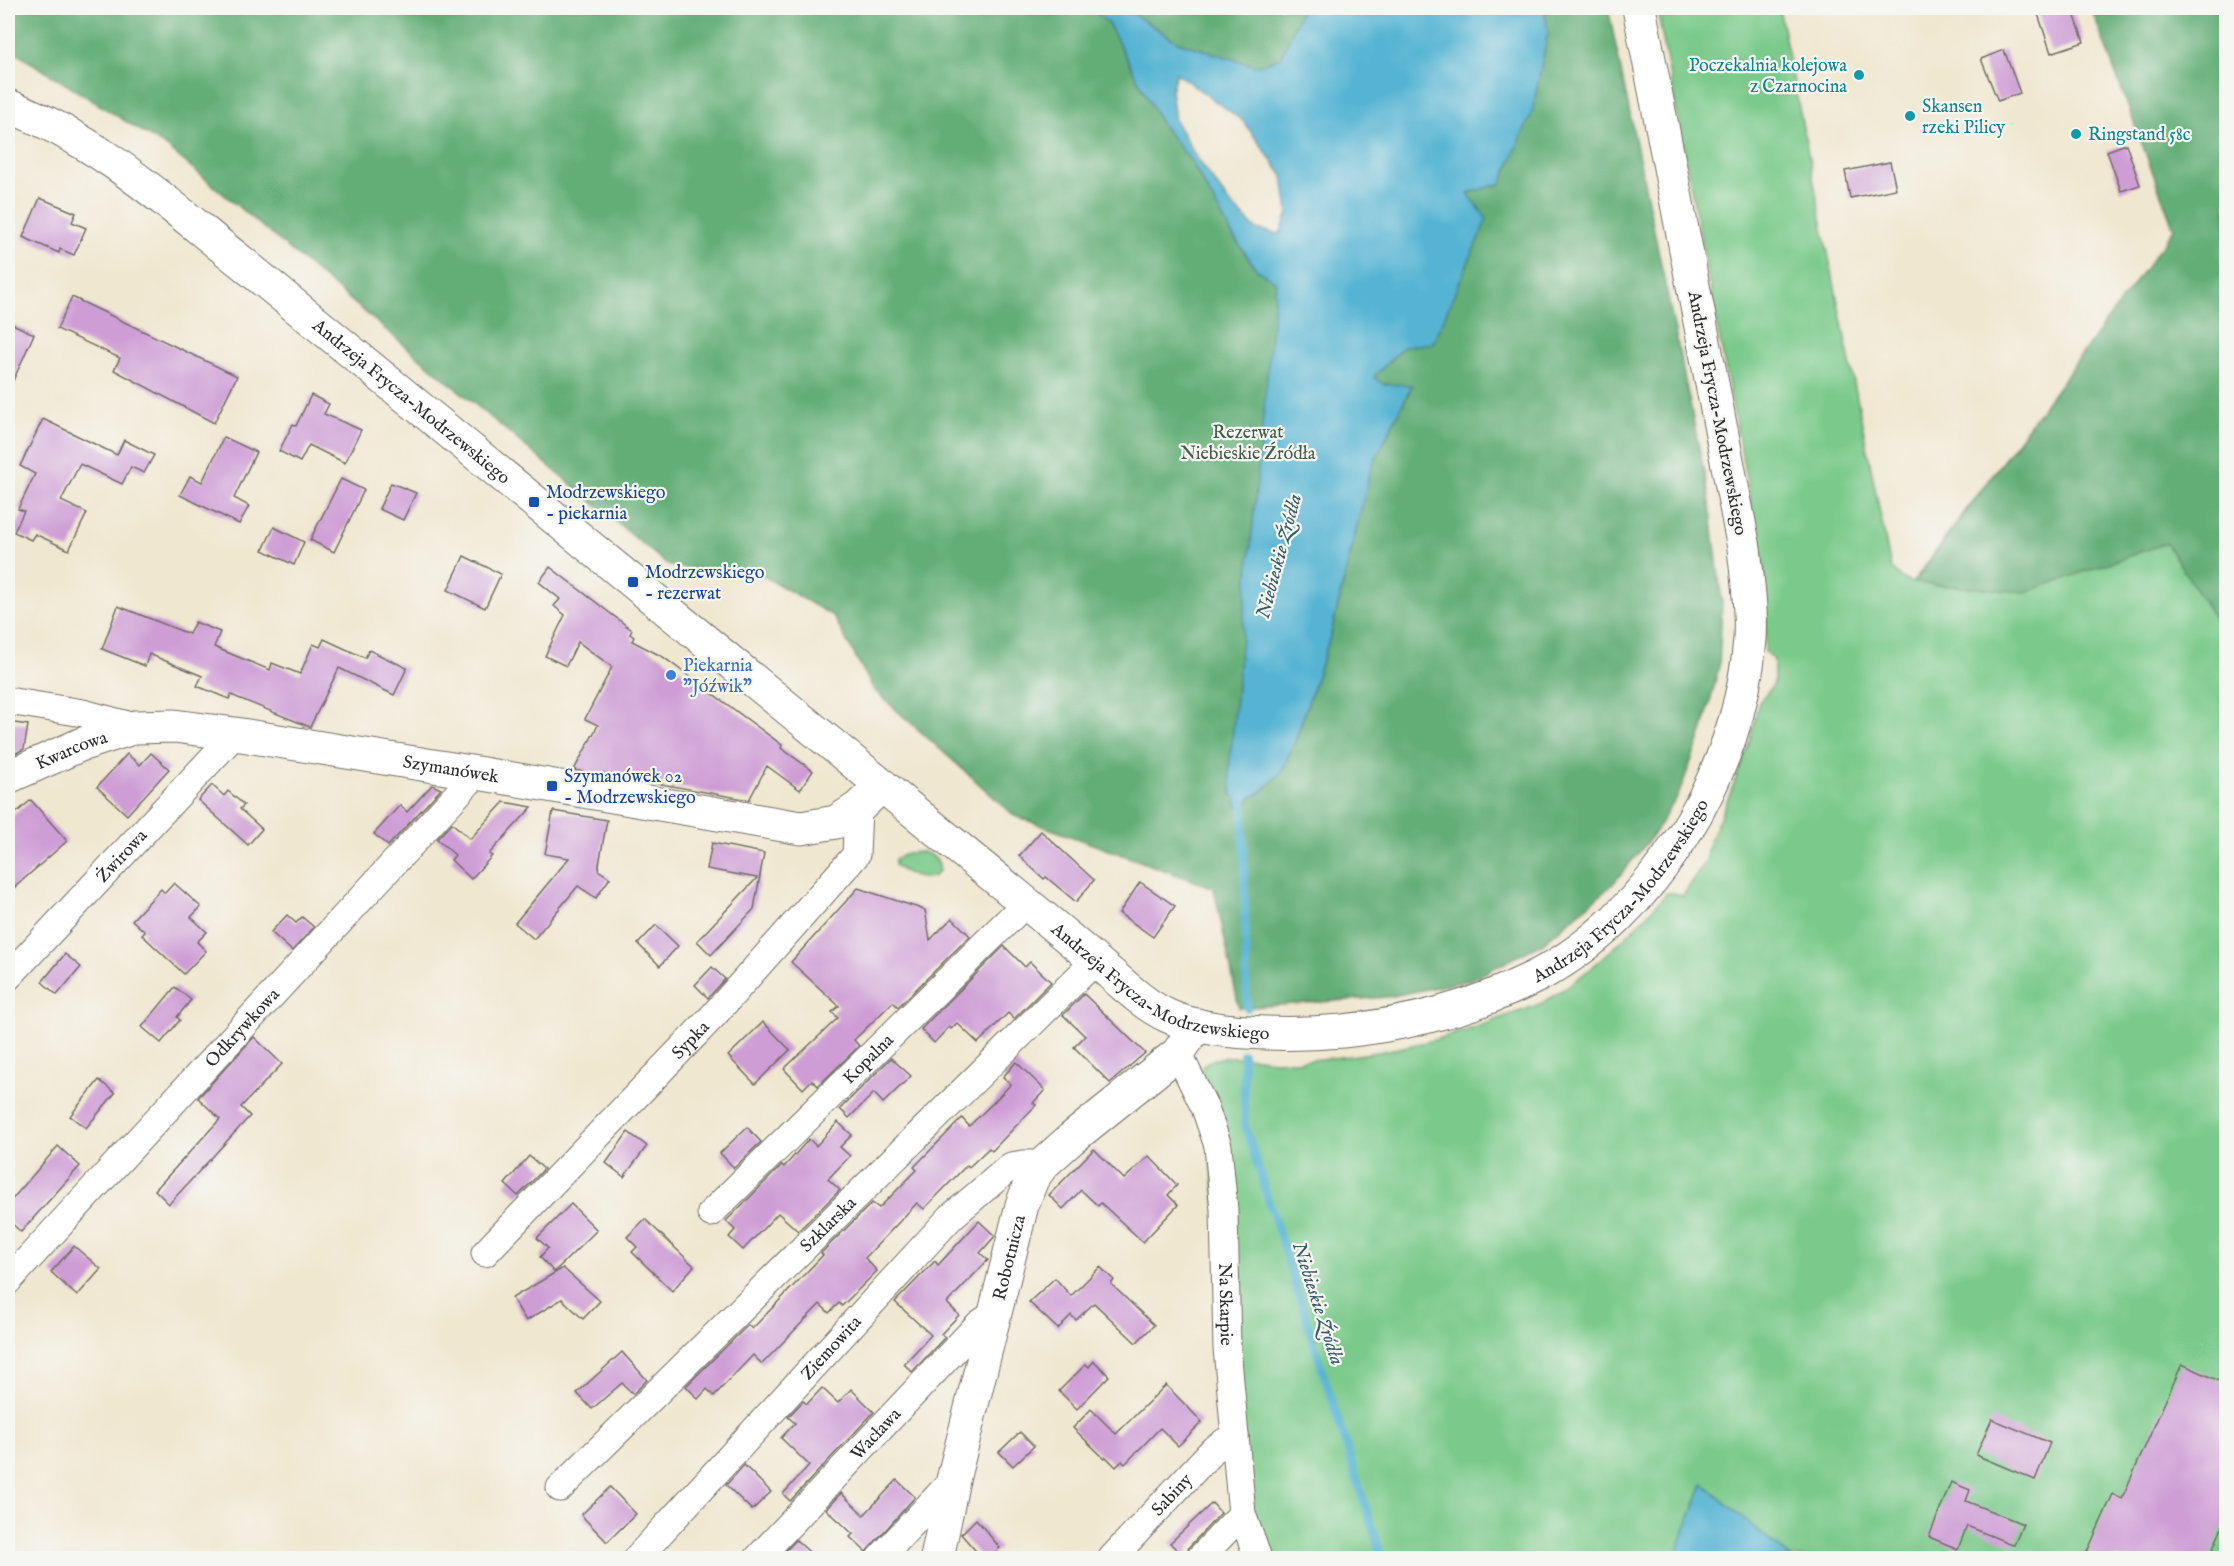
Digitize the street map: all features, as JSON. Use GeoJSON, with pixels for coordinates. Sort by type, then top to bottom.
{"type":"FeatureCollection","features":[{"type":"Feature","properties":{"kind":"street","name":"Andrzeja Frycza-Modrzewskiego"},"geometry":{"type":"LineString","coordinates":[[8,106],[38,117],[78,138],[119,165],[240,261],[882,785],[1146,1004],[1170,1017],[1197,1025],[1300,1034],[1394,1025],[1437,1016],[1478,1002],[1534,977],[1558,963],[1621,912],[1649,882],[1689,828],[1717,772],[1730,737],[1742,693],[1750,639],[1750,604],[1744,548],[1639,8]]}},
{"type":"Feature","properties":{"kind":"street","name":"Szymanówek"},"geometry":{"type":"LineString","coordinates":[[8,701],[83,713],[135,727],[174,726],[235,734],[801,828],[836,822],[858,808],[882,785]]}},
{"type":"Feature","properties":{"kind":"street","name":"Kwarcowa"},"geometry":{"type":"LineString","coordinates":[[8,777],[80,745],[135,727]]}},
{"type":"Feature","properties":{"kind":"street","name":"Żwirowa"},"geometry":{"type":"LineString","coordinates":[[8,977],[235,734]]}},
{"type":"Feature","properties":{"kind":"street","name":"Odkrywkowa"},"geometry":{"type":"LineString","coordinates":[[8,1281],[477,773]]}},
{"type":"Feature","properties":{"kind":"street","name":"Sypka"},"geometry":{"type":"LineString","coordinates":[[485,1253],[713,1016],[856,855],[858,808]]}},
{"type":"Feature","properties":{"kind":"street","name":"Kopalna"},"geometry":{"type":"LineString","coordinates":[[711,1214],[1026,903]]}},
{"type":"Feature","properties":{"kind":"street","name":"Szklarska"},"geometry":{"type":"LineString","coordinates":[[560,1488],[1095,961]]}},
{"type":"Feature","properties":{"kind":"street","name":"Robotnicza"},"geometry":{"type":"LineString","coordinates":[[937,1558],[953,1480],[1022,1205],[1032,1179],[1043,1164],[1071,1139],[1178,1053],[1197,1025]]}},
{"type":"Feature","properties":{"kind":"street","name":"Na Skarpie"},"geometry":{"type":"LineString","coordinates":[[1178,1053],[1205,1108],[1218,1146],[1224,1210],[1227,1348],[1242,1514],[1258,1558]]}},
{"type":"Feature","properties":{"kind":"street","name":"Ziemowita"},"geometry":{"type":"LineString","coordinates":[[637,1558],[951,1217],[1011,1166],[1043,1164]]}},
{"type":"Feature","properties":{"kind":"street","name":"Wacława"},"geometry":{"type":"LineString","coordinates":[[758,1558],[979,1324],[995,1313]]}},
{"type":"Feature","properties":{"kind":"street","name":"Sabiny"},"geometry":{"type":"LineString","coordinates":[[1112,1558],[1214,1450],[1235,1435]]}},
{"type":"Feature","properties":{"kind":"street"},"geometry":{"type":"LineString","coordinates":[[880,1558],[953,1480]]}},
{"type":"Feature","properties":{"kind":"street"},"geometry":{"type":"LineString","coordinates":[[1200,1558],[1242,1514]]}},
{"type":"Feature","properties":{"kind":"green space","name":"Rezerwat Niebieskie Źródła"},"geometry":{"type":"Polygon","coordinates":[[[8,8],[1090,8],[1108,23],[1162,125],[1191,161],[1233,236],[1257,270],[1276,282],[1253,535],[1236,799],[1238,807],[1246,805],[1251,797],[1261,793],[1280,774],[1296,739],[1331,634],[1371,468],[1412,386],[1382,384],[1374,377],[1403,347],[1467,193],[1548,32],[1544,8],[1608,8],[1709,496],[1722,602],[1719,667],[1703,730],[1678,796],[1650,839],[1612,885],[1542,944],[1470,980],[1388,997],[1239,1008],[1214,888],[1015,816],[874,690],[833,616],[764,576],[669,566],[167,147],[8,48],[8,8]]]}},
{"type":"Feature","properties":{"kind":"green space"},"geometry":{"type":"Polygon","coordinates":[[[1124,8],[1302,8],[1281,58],[1255,66],[1178,42],[1124,8]]]}},
{"type":"Feature","properties":{"kind":"green space"},"geometry":{"type":"Polygon","coordinates":[[[1657,8],[1779,8],[1891,568],[1900,577],[1912,583],[2175,229],[2226,8],[2226,1558],[1269,1558],[1251,1511],[1201,1074],[1202,1066],[1222,1058],[1247,1057],[1295,1061],[1351,1056],[1405,1047],[1459,1033],[1531,1008],[1566,988],[1612,950],[1667,893],[1683,896],[1707,859],[1710,840],[1748,747],[1759,702],[1774,684],[1774,660],[1765,652],[1766,596],[1762,555],[1657,8]]]}},
{"type":"Feature","properties":{"kind":"green space"},"geometry":{"type":"Polygon","coordinates":[[[2091,8],[2226,8],[2226,636],[2166,543],[2026,592],[1914,583],[2174,229],[2091,8]]]}},
{"type":"Feature","properties":{"kind":"green space"},"geometry":{"type":"Polygon","coordinates":[[[923,852],[933,856],[939,864],[939,871],[933,877],[924,878],[913,875],[895,865],[895,859],[908,853],[923,852]]]}},
{"type":"Feature","properties":{"kind":"water"},"geometry":{"type":"Polygon","coordinates":[[[1090,8],[1124,8],[1178,42],[1255,66],[1281,58],[1302,8],[1544,8],[1548,32],[1532,113],[1501,184],[1468,193],[1487,219],[1433,343],[1403,347],[1374,377],[1383,384],[1412,385],[1371,468],[1331,634],[1296,739],[1280,774],[1260,793],[1251,797],[1247,805],[1238,807],[1232,795],[1229,771],[1276,282],[1257,270],[1233,236],[1191,161],[1162,125],[1108,23],[1090,8]],[[1176,73],[1171,90],[1175,120],[1195,155],[1228,201],[1256,229],[1280,234],[1288,213],[1283,176],[1243,121],[1176,73]]]}},
{"type":"Feature","properties":{"kind":"water"},"geometry":{"type":"Polygon","coordinates":[[[1703,1484],[1791,1558],[1674,1558],[1703,1484]]]}},
{"type":"Feature","properties":{"kind":"building"},"geometry":{"type":"Polygon","coordinates":[[[2036,8],[2072,8],[2084,42],[2051,53],[2036,8]]]}},
{"type":"Feature","properties":{"kind":"building"},"geometry":{"type":"Polygon","coordinates":[[[2004,50],[2020,93],[1998,101],[1981,59],[2004,50]]]}},
{"type":"Feature","properties":{"kind":"building"},"geometry":{"type":"Polygon","coordinates":[[[2126,144],[2140,185],[2121,191],[2107,151],[2126,144]]]}},
{"type":"Feature","properties":{"kind":"building"},"geometry":{"type":"Polygon","coordinates":[[[1890,162],[1896,189],[1850,198],[1845,171],[1890,162]]]}},
{"type":"Feature","properties":{"kind":"building"},"geometry":{"type":"Polygon","coordinates":[[[40,198],[76,213],[72,222],[86,228],[74,255],[60,249],[59,253],[23,237],[40,198]]]}},
{"type":"Feature","properties":{"kind":"building"},"geometry":{"type":"Polygon","coordinates":[[[72,297],[237,376],[214,423],[114,370],[120,358],[57,329],[72,297]]]}},
{"type":"Feature","properties":{"kind":"building"},"geometry":{"type":"Polygon","coordinates":[[[8,322],[34,334],[8,392],[8,322]]]}},
{"type":"Feature","properties":{"kind":"building"},"geometry":{"type":"Polygon","coordinates":[[[311,395],[329,404],[324,414],[361,430],[345,463],[309,445],[300,462],[279,451],[293,424],[296,426],[311,395]]]}},
{"type":"Feature","properties":{"kind":"building"},"geometry":{"type":"Polygon","coordinates":[[[43,419],[117,455],[124,440],[154,455],[144,473],[131,467],[122,484],[80,464],[61,501],[87,513],[69,550],[35,534],[31,540],[14,532],[24,511],[18,509],[35,474],[20,466],[43,419]]]}},
{"type":"Feature","properties":{"kind":"building"},"geometry":{"type":"Polygon","coordinates":[[[224,437],[256,452],[234,498],[249,506],[239,524],[180,495],[190,476],[202,482],[224,437]]]}},
{"type":"Feature","properties":{"kind":"building"},"geometry":{"type":"Polygon","coordinates":[[[341,479],[364,490],[334,552],[310,540],[341,479]]]}},
{"type":"Feature","properties":{"kind":"building"},"geometry":{"type":"Polygon","coordinates":[[[391,483],[416,493],[403,520],[379,509],[391,483]]]}},
{"type":"Feature","properties":{"kind":"building"},"geometry":{"type":"Polygon","coordinates":[[[274,527],[304,542],[294,565],[263,550],[274,527]]]}},
{"type":"Feature","properties":{"kind":"building"},"geometry":{"type":"Polygon","coordinates":[[[464,556],[501,574],[485,608],[448,590],[464,556]]]}},
{"type":"Feature","properties":{"kind":"building"},"geometry":{"type":"Polygon","coordinates":[[[550,567],[632,630],[630,634],[634,637],[632,641],[663,657],[782,745],[781,748],[813,771],[800,790],[767,766],[749,800],[574,770],[598,725],[585,719],[612,667],[578,642],[566,666],[545,656],[565,615],[554,606],[560,599],[539,582],[550,567]]]}},
{"type":"Feature","properties":{"kind":"building"},"geometry":{"type":"Polygon","coordinates":[[[118,606],[189,634],[195,622],[220,632],[214,647],[270,670],[272,663],[300,674],[313,644],[320,647],[324,639],[365,658],[369,650],[407,668],[394,695],[339,668],[310,727],[231,695],[229,699],[197,686],[202,676],[149,654],[145,666],[102,649],[118,606]]]}},
{"type":"Feature","properties":{"kind":"building"},"geometry":{"type":"Polygon","coordinates":[[[8,722],[28,725],[24,749],[8,757],[8,722]]]}},
{"type":"Feature","properties":{"kind":"building"},"geometry":{"type":"Polygon","coordinates":[[[151,753],[169,769],[127,815],[97,787],[127,754],[140,765],[151,753]]]}},
{"type":"Feature","properties":{"kind":"building"},"geometry":{"type":"Polygon","coordinates":[[[212,785],[224,796],[228,791],[244,805],[240,809],[262,829],[248,845],[198,800],[212,785]]]}},
{"type":"Feature","properties":{"kind":"building"},"geometry":{"type":"Polygon","coordinates":[[[432,785],[441,789],[388,846],[374,834],[400,805],[407,812],[432,785]]]}},
{"type":"Feature","properties":{"kind":"building"},"geometry":{"type":"Polygon","coordinates":[[[31,800],[67,841],[8,893],[8,820],[31,800]]]}},
{"type":"Feature","properties":{"kind":"building"},"geometry":{"type":"Polygon","coordinates":[[[504,802],[532,807],[489,854],[492,856],[471,879],[451,860],[455,855],[437,839],[452,823],[470,839],[504,802]]]}},
{"type":"Feature","properties":{"kind":"building"},"geometry":{"type":"Polygon","coordinates":[[[553,811],[607,820],[598,870],[610,878],[596,898],[578,886],[534,939],[515,923],[569,858],[545,854],[553,811]]]}},
{"type":"Feature","properties":{"kind":"building"},"geometry":{"type":"Polygon","coordinates":[[[1041,831],[1094,880],[1076,902],[1046,877],[1044,879],[1019,856],[1041,831]]]}},
{"type":"Feature","properties":{"kind":"building"},"geometry":{"type":"Polygon","coordinates":[[[712,843],[764,853],[754,909],[711,955],[697,941],[757,878],[707,869],[712,843]]]}},
{"type":"Feature","properties":{"kind":"building"},"geometry":{"type":"Polygon","coordinates":[[[1140,882],[1175,906],[1153,937],[1119,913],[1140,882]]]}},
{"type":"Feature","properties":{"kind":"building"},"geometry":{"type":"Polygon","coordinates":[[[174,883],[201,907],[191,917],[207,932],[197,942],[206,951],[184,974],[142,935],[145,932],[132,920],[161,889],[165,893],[174,883]]]}},
{"type":"Feature","properties":{"kind":"building"},"geometry":{"type":"Polygon","coordinates":[[[858,888],[925,910],[930,940],[952,918],[970,936],[898,1007],[893,1002],[854,1040],[859,1046],[818,1086],[812,1080],[803,1089],[784,1069],[838,1018],[832,1012],[839,1006],[791,962],[858,888]]]}},
{"type":"Feature","properties":{"kind":"building"},"geometry":{"type":"Polygon","coordinates":[[[287,915],[296,923],[302,917],[314,927],[292,951],[271,932],[287,915]]]}},
{"type":"Feature","properties":{"kind":"building"},"geometry":{"type":"Polygon","coordinates":[[[656,925],[678,946],[660,966],[638,944],[656,925]]]}},
{"type":"Feature","properties":{"kind":"building"},"geometry":{"type":"Polygon","coordinates":[[[1004,946],[1025,967],[1030,962],[1051,982],[1014,1019],[1008,1013],[978,1043],[957,1023],[951,1029],[949,1027],[934,1043],[921,1029],[1004,946]]]}},
{"type":"Feature","properties":{"kind":"building"},"geometry":{"type":"Polygon","coordinates":[[[65,954],[81,967],[57,995],[42,982],[65,954]]]}},
{"type":"Feature","properties":{"kind":"building"},"geometry":{"type":"Polygon","coordinates":[[[712,967],[725,979],[708,998],[695,985],[712,967]]]}},
{"type":"Feature","properties":{"kind":"building"},"geometry":{"type":"Polygon","coordinates":[[[175,987],[191,1000],[177,1017],[180,1020],[161,1043],[142,1027],[175,987]]]}},
{"type":"Feature","properties":{"kind":"building"},"geometry":{"type":"Polygon","coordinates":[[[1084,994],[1145,1053],[1110,1083],[1074,1047],[1085,1036],[1063,1015],[1084,994]]]}},
{"type":"Feature","properties":{"kind":"building"},"geometry":{"type":"Polygon","coordinates":[[[763,1022],[790,1050],[755,1084],[728,1056],[763,1022]]]}},
{"type":"Feature","properties":{"kind":"building"},"geometry":{"type":"Polygon","coordinates":[[[254,1037],[282,1064],[241,1107],[250,1116],[169,1204],[155,1190],[220,1119],[198,1098],[254,1037]]]}},
{"type":"Feature","properties":{"kind":"building"},"geometry":{"type":"Polygon","coordinates":[[[891,1058],[911,1076],[883,1103],[874,1093],[849,1118],[840,1109],[891,1058]]]}},
{"type":"Feature","properties":{"kind":"building"},"geometry":{"type":"Polygon","coordinates":[[[1016,1062],[1045,1090],[1033,1103],[1036,1105],[992,1151],[989,1148],[969,1167],[967,1165],[924,1209],[917,1203],[865,1258],[877,1271],[842,1306],[839,1303],[829,1313],[820,1304],[762,1364],[753,1355],[714,1396],[707,1389],[698,1399],[686,1386],[748,1325],[752,1329],[823,1255],[821,1253],[872,1203],[879,1208],[917,1170],[914,1167],[962,1118],[969,1126],[993,1103],[1011,1084],[1003,1077],[1016,1062]]]}},
{"type":"Feature","properties":{"kind":"building"},"geometry":{"type":"Polygon","coordinates":[[[99,1080],[115,1093],[86,1128],[70,1116],[99,1080]]]}},
{"type":"Feature","properties":{"kind":"building"},"geometry":{"type":"Polygon","coordinates":[[[838,1122],[852,1135],[840,1147],[850,1156],[828,1179],[840,1190],[798,1231],[778,1213],[743,1250],[729,1237],[735,1230],[726,1221],[782,1165],[784,1167],[809,1139],[816,1146],[838,1122]]]}},
{"type":"Feature","properties":{"kind":"building"},"geometry":{"type":"Polygon","coordinates":[[[747,1127],[761,1142],[734,1168],[720,1153],[747,1127]]]}},
{"type":"Feature","properties":{"kind":"building"},"geometry":{"type":"Polygon","coordinates":[[[628,1132],[647,1146],[624,1177],[606,1163],[628,1132]]]}},
{"type":"Feature","properties":{"kind":"building"},"geometry":{"type":"Polygon","coordinates":[[[58,1146],[80,1166],[21,1232],[8,1220],[8,1204],[58,1146]]]}},
{"type":"Feature","properties":{"kind":"building"},"geometry":{"type":"Polygon","coordinates":[[[1094,1149],[1124,1179],[1149,1156],[1177,1185],[1168,1195],[1178,1205],[1143,1242],[1101,1203],[1098,1206],[1081,1190],[1063,1209],[1049,1195],[1094,1149]]]}},
{"type":"Feature","properties":{"kind":"building"},"geometry":{"type":"Polygon","coordinates":[[[529,1156],[544,1169],[518,1196],[505,1184],[529,1156]]]}},
{"type":"Feature","properties":{"kind":"building"},"geometry":{"type":"Polygon","coordinates":[[[571,1204],[597,1230],[554,1272],[540,1257],[548,1248],[537,1238],[571,1204]]]}},
{"type":"Feature","properties":{"kind":"building"},"geometry":{"type":"Polygon","coordinates":[[[645,1219],[694,1266],[672,1291],[632,1252],[637,1247],[627,1237],[645,1219]]]}},
{"type":"Feature","properties":{"kind":"building"},"geometry":{"type":"Polygon","coordinates":[[[979,1221],[995,1236],[980,1253],[988,1260],[947,1303],[959,1315],[941,1334],[945,1337],[912,1372],[904,1364],[931,1335],[895,1302],[935,1261],[938,1265],[979,1221]]]}},
{"type":"Feature","properties":{"kind":"building"},"geometry":{"type":"Polygon","coordinates":[[[74,1246],[101,1269],[77,1296],[51,1272],[74,1246]]]}},
{"type":"Feature","properties":{"kind":"building"},"geometry":{"type":"Polygon","coordinates":[[[1100,1267],[1114,1280],[1111,1284],[1154,1325],[1136,1343],[1094,1303],[1076,1320],[1071,1315],[1058,1329],[1029,1302],[1055,1278],[1071,1296],[1100,1267]]]}},
{"type":"Feature","properties":{"kind":"building"},"geometry":{"type":"Polygon","coordinates":[[[563,1268],[600,1301],[583,1319],[562,1299],[526,1321],[512,1298],[563,1268]]]}},
{"type":"Feature","properties":{"kind":"building"},"geometry":{"type":"Polygon","coordinates":[[[622,1352],[647,1380],[633,1394],[622,1383],[592,1409],[577,1393],[622,1352]]]}},
{"type":"Feature","properties":{"kind":"building"},"geometry":{"type":"Polygon","coordinates":[[[1094,1361],[1109,1376],[1077,1409],[1059,1391],[1086,1364],[1089,1367],[1094,1361]]]}},
{"type":"Feature","properties":{"kind":"building"},"geometry":{"type":"Polygon","coordinates":[[[2182,1364],[2226,1384],[2226,1518],[2209,1558],[2102,1558],[2087,1552],[2113,1494],[2122,1498],[2182,1364]]]}},
{"type":"Feature","properties":{"kind":"building"},"geometry":{"type":"Polygon","coordinates":[[[1166,1385],[1202,1422],[1178,1446],[1160,1428],[1125,1464],[1122,1461],[1116,1467],[1073,1428],[1091,1409],[1116,1434],[1166,1385]]]}},
{"type":"Feature","properties":{"kind":"building"},"geometry":{"type":"Polygon","coordinates":[[[822,1388],[838,1403],[851,1389],[874,1412],[790,1501],[783,1494],[809,1465],[781,1438],[795,1423],[788,1417],[803,1401],[807,1404],[822,1388]]]}},
{"type":"Feature","properties":{"kind":"building"},"geometry":{"type":"Polygon","coordinates":[[[1992,1419],[2050,1443],[2035,1480],[1976,1455],[1992,1419]]]}},
{"type":"Feature","properties":{"kind":"building"},"geometry":{"type":"Polygon","coordinates":[[[1020,1432],[1034,1446],[1013,1466],[999,1452],[1020,1432]]]}},
{"type":"Feature","properties":{"kind":"building"},"geometry":{"type":"Polygon","coordinates":[[[744,1465],[771,1492],[752,1510],[726,1485],[744,1465]]]}},
{"type":"Feature","properties":{"kind":"building"},"geometry":{"type":"Polygon","coordinates":[[[897,1480],[915,1497],[866,1552],[850,1537],[853,1534],[826,1509],[841,1493],[864,1515],[897,1480]]]}},
{"type":"Feature","properties":{"kind":"building"},"geometry":{"type":"Polygon","coordinates":[[[1951,1482],[1970,1490],[1966,1501],[2023,1524],[2014,1545],[1967,1526],[1958,1549],[1929,1537],[1951,1482]]]}},
{"type":"Feature","properties":{"kind":"building"},"geometry":{"type":"Polygon","coordinates":[[[610,1487],[636,1514],[607,1542],[581,1515],[610,1487]]]}},
{"type":"Feature","properties":{"kind":"building"},"geometry":{"type":"Polygon","coordinates":[[[1212,1503],[1221,1513],[1189,1547],[1185,1558],[1170,1543],[1212,1503]]]}},
{"type":"Feature","properties":{"kind":"building"},"geometry":{"type":"Polygon","coordinates":[[[976,1519],[1000,1548],[988,1558],[982,1558],[961,1534],[976,1519]]]}},
{"type":"Feature","properties":{"kind":"building"},"geometry":{"type":"Polygon","coordinates":[[[796,1540],[816,1558],[779,1558],[796,1540]]]}},
{"type":"Feature","properties":{"kind":"waterway","name":"Niebieskie Źródła"},"geometry":{"type":"LineString","coordinates":[[1243,798],[1247,1008]]}},
{"type":"Feature","properties":{"kind":"waterway","name":"Niebieskie Źródła"},"geometry":{"type":"LineString","coordinates":[[1243,1054],[1245,1126],[1382,1558]]}},
{"type":"Feature","properties":{"kind":"place","name":"Poczekalnia kolejowa z Czarnocina"},"geometry":{"type":"Point","coordinates":[1859,75]}},
{"type":"Feature","properties":{"kind":"place","name":"Skansen rzeki Pilicy"},"geometry":{"type":"Point","coordinates":[1910,116]}},
{"type":"Feature","properties":{"kind":"place","name":"Ringstand 58c"},"geometry":{"type":"Point","coordinates":[2076,134]}},
{"type":"Feature","properties":{"kind":"place","name":"Modrzewskiego - piekarnia"},"geometry":{"type":"Point","coordinates":[534,502]}},
{"type":"Feature","properties":{"kind":"place","name":"Modrzewskiego - rezerwat"},"geometry":{"type":"Point","coordinates":[633,582]}},
{"type":"Feature","properties":{"kind":"place","name":"Piekarnia \"Jóźwik\""},"geometry":{"type":"Point","coordinates":[671,675]}},
{"type":"Feature","properties":{"kind":"place","name":"Szymanówek 02 - Modrzewskiego"},"geometry":{"type":"Point","coordinates":[552,786]}}]}
